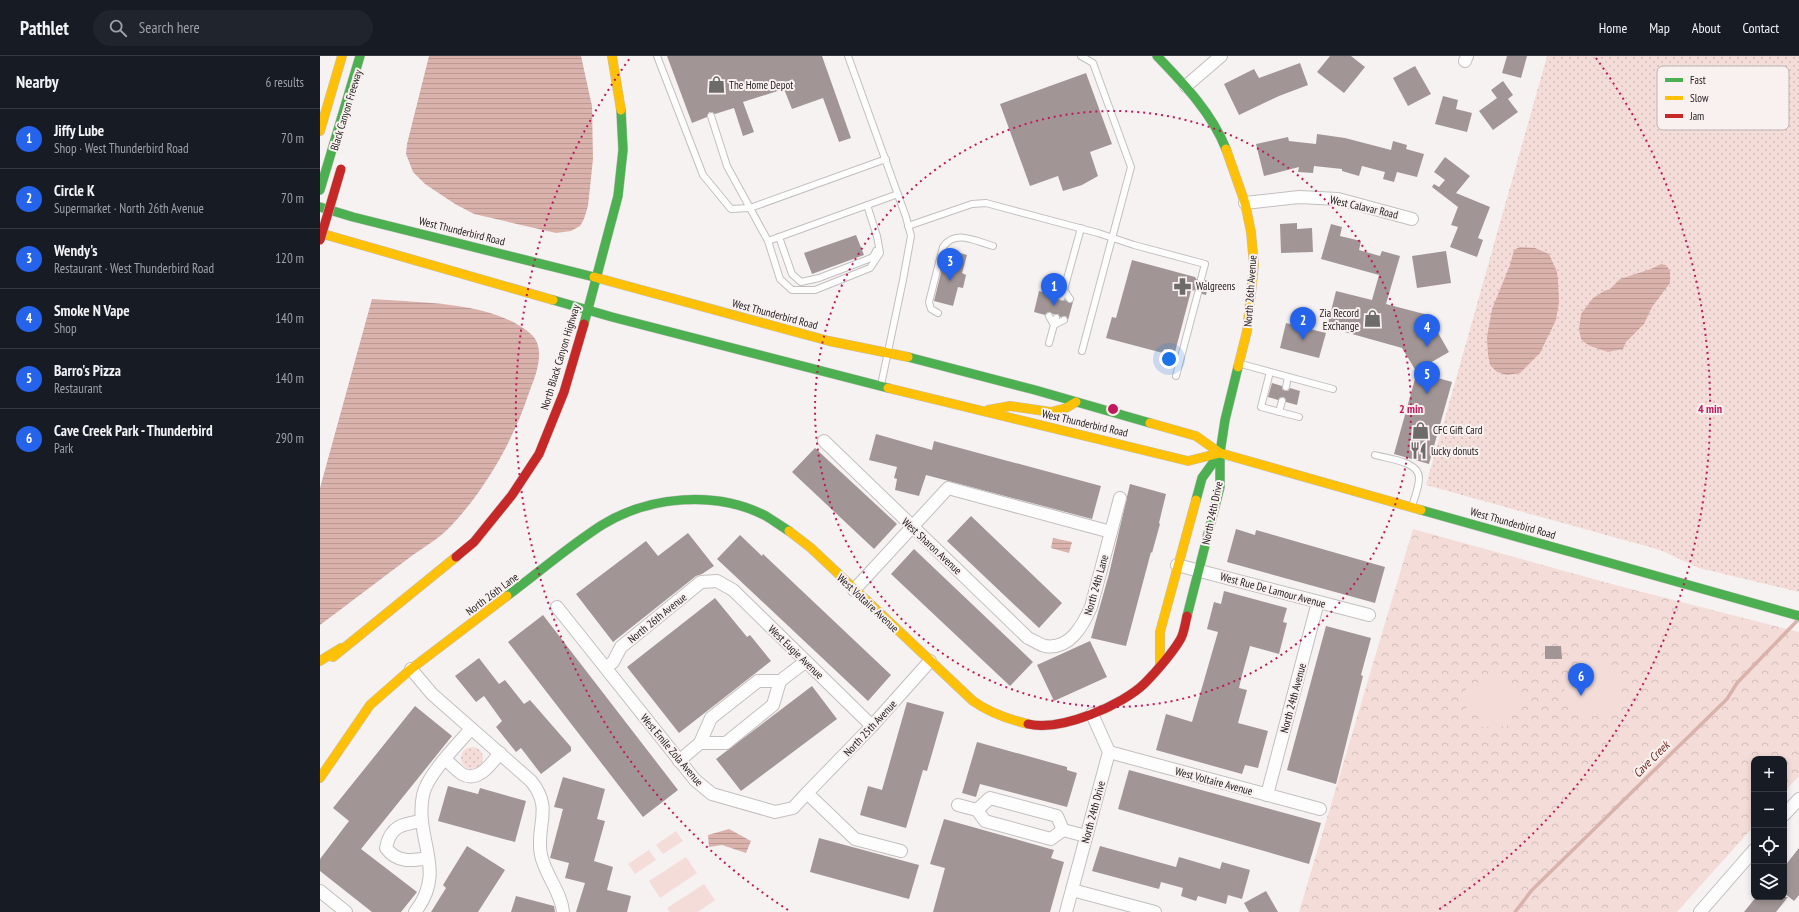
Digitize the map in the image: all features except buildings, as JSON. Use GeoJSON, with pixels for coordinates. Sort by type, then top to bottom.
{"type":"FeatureCollection","features":[{"type":"Feature","properties":{"kind":"main road"},"geometry":{"type":"LineString","coordinates":[[320,131],[342,56]]}},
{"type":"Feature","properties":{"kind":"main road"},"geometry":{"type":"LineString","coordinates":[[320,190],[360,56]]}},
{"type":"Feature","properties":{"kind":"main road","name":"North Black Canyon Highway"},"geometry":{"type":"LineString","coordinates":[[320,670],[341,648],[474,542],[512,495],[539,454],[564,392],[618,196],[622,172],[621,109],[612,56]]}},
{"type":"Feature","properties":{"kind":"main road","name":"North 26th Avenue"},"geometry":{"type":"LineString","coordinates":[[1157,56],[1186,86],[1210,119],[1224,145],[1245,203],[1252,238],[1254,265],[1247,331],[1225,420],[1220,453]]}},
{"type":"Feature","properties":{"kind":"main road"},"geometry":{"type":"LineString","coordinates":[[320,240],[342,165]]}},
{"type":"Feature","properties":{"kind":"main road","name":"West Thunderbird Road"},"geometry":{"type":"LineString","coordinates":[[320,207],[353,217],[596,278],[829,341],[916,359],[1076,402],[1196,436],[1220,453],[1799,616]]}},
{"type":"Feature","properties":{"kind":"main road","name":"West Thunderbird Road"},"geometry":{"type":"LineString","coordinates":[[320,233],[586,310],[981,411],[1188,461],[1220,453]]}},
{"type":"Feature","properties":{"kind":"main road"},"geometry":{"type":"LineString","coordinates":[[981,411],[1011,405],[1043,413],[1054,412],[1066,408],[1076,402]]}},
{"type":"Feature","properties":{"kind":"main road","name":"North 24th Drive"},"geometry":{"type":"LineString","coordinates":[[1160,665],[1160,632],[1177,565],[1202,478],[1220,453]]}},
{"type":"Feature","properties":{"kind":"main road","name":"North 24th Drive"},"geometry":{"type":"LineString","coordinates":[[1006,719],[1036,726],[1050,725],[1080,719],[1092,714],[1127,697],[1145,683],[1181,639],[1220,486],[1220,453]]}},
{"type":"Feature","properties":{"kind":"main road","name":"North 26th Lane"},"geometry":{"type":"LineString","coordinates":[[320,778],[370,705],[412,670],[603,525],[640,508],[662,502],[698,500],[722,503]]}},
{"type":"Feature","properties":{"kind":"main road","name":"West Voltaire Avenue"},"geometry":{"type":"LineString","coordinates":[[722,503],[744,508],[765,516],[796,535],[973,702],[987,711],[1006,719]]}},
{"type":"Feature","properties":{"kind":"main road"},"geometry":{"type":"LineString","coordinates":[[320,662],[341,648]]}},
{"type":"Feature","properties":{"kind":"street"},"geometry":{"type":"LineString","coordinates":[[1186,86],[1221,56]]}},
{"type":"Feature","properties":{"kind":"street","name":"West Calavar Road"},"geometry":{"type":"LineString","coordinates":[[1245,203],[1299,197],[1338,199],[1412,219]]}},
{"type":"Feature","properties":{"kind":"street","name":"West Sharon Avenue"},"geometry":{"type":"LineString","coordinates":[[824,441],[1028,638],[1044,646]]}},
{"type":"Feature","properties":{"kind":"street"},"geometry":{"type":"LineString","coordinates":[[854,590],[948,488],[1111,532]]}},
{"type":"Feature","properties":{"kind":"street","name":"North 24th Lane"},"geometry":{"type":"LineString","coordinates":[[1044,646],[1057,646],[1071,639],[1085,622],[1092,607],[1120,498]]}},
{"type":"Feature","properties":{"kind":"street","name":"West Rue De Lamour Avenue"},"geometry":{"type":"LineString","coordinates":[[1177,565],[1369,616]]}},
{"type":"Feature","properties":{"kind":"street","name":"West Eugie Avenue"},"geometry":{"type":"LineString","coordinates":[[717,581],[733,590],[872,726]]}},
{"type":"Feature","properties":{"kind":"street","name":"North 26th Avenue"},"geometry":{"type":"LineString","coordinates":[[606,668],[613,662],[621,647],[701,582],[717,581]]}},
{"type":"Feature","properties":{"kind":"street","name":"North 24th Avenue"},"geometry":{"type":"LineString","coordinates":[[1267,795],[1318,602]]}},
{"type":"Feature","properties":{"kind":"street","name":"West Emile Zola Avenue"},"geometry":{"type":"LineString","coordinates":[[557,607],[695,780],[712,794],[775,812],[793,808],[807,793]]}},
{"type":"Feature","properties":{"kind":"street","name":"North 25th Avenue"},"geometry":{"type":"LineString","coordinates":[[807,793],[872,726],[930,661]]}},
{"type":"Feature","properties":{"kind":"street"},"geometry":{"type":"LineString","coordinates":[[700,744],[726,743],[773,705],[780,681],[805,662]]}},
{"type":"Feature","properties":{"kind":"street"},"geometry":{"type":"LineString","coordinates":[[412,670],[432,694],[531,781],[539,791],[542,801],[541,855],[558,892],[563,912]]}},
{"type":"Feature","properties":{"kind":"street"},"geometry":{"type":"LineString","coordinates":[[679,760],[700,744],[711,718],[758,681],[780,681]]}},
{"type":"Feature","properties":{"kind":"street"},"geometry":{"type":"LineString","coordinates":[[1092,714],[1109,752]]}},
{"type":"Feature","properties":{"kind":"street"},"geometry":{"type":"LineString","coordinates":[[415,912],[428,893],[431,878],[422,821],[423,794],[429,779],[471,729]]}},
{"type":"Feature","properties":{"kind":"street","name":"West Voltaire Avenue"},"geometry":{"type":"LineString","coordinates":[[1109,752],[1320,809]]}},
{"type":"Feature","properties":{"kind":"street","name":"North 24th Drive"},"geometry":{"type":"LineString","coordinates":[[1066,912],[1109,752]]}},
{"type":"Feature","properties":{"kind":"street"},"geometry":{"type":"LineString","coordinates":[[445,759],[463,774],[476,776],[486,770],[500,753]]}},
{"type":"Feature","properties":{"kind":"street"},"geometry":{"type":"LineString","coordinates":[[807,793],[855,839],[901,851]]}},
{"type":"Feature","properties":{"kind":"street"},"geometry":{"type":"LineString","coordinates":[[977,810],[990,798],[1057,816],[1064,830],[1086,836]]}},
{"type":"Feature","properties":{"kind":"street"},"geometry":{"type":"LineString","coordinates":[[1787,812],[1799,798]]}},
{"type":"Feature","properties":{"kind":"street"},"geometry":{"type":"LineString","coordinates":[[958,805],[977,810],[985,821],[1051,839],[1064,830]]}},
{"type":"Feature","properties":{"kind":"street"},"geometry":{"type":"LineString","coordinates":[[422,821],[404,824],[394,830],[388,840],[386,848],[391,855],[398,859],[412,861],[428,858]]}},
{"type":"Feature","properties":{"kind":"street"},"geometry":{"type":"LineString","coordinates":[[1700,912],[1751,853]]}},
{"type":"Feature","properties":{"kind":"street"},"geometry":{"type":"LineString","coordinates":[[1072,890],[1155,912]]}},
{"type":"Feature","properties":{"kind":"street"},"geometry":{"type":"LineString","coordinates":[[320,891],[346,912]]}},
{"type":"Feature","properties":{"kind":"lane"},"geometry":{"type":"LineString","coordinates":[[657,56],[704,175],[731,210],[750,208],[886,159]]}},
{"type":"Feature","properties":{"kind":"lane"},"geometry":{"type":"LineString","coordinates":[[848,56],[886,159],[910,236],[888,353],[880,386]]}},
{"type":"Feature","properties":{"kind":"lane"},"geometry":{"type":"LineString","coordinates":[[1081,56],[1093,63],[1131,167],[1082,351]]}},
{"type":"Feature","properties":{"kind":"lane"},"geometry":{"type":"LineString","coordinates":[[710,116],[727,166],[768,241],[780,280],[792,290],[815,290],[870,268],[880,253],[867,205]]}},
{"type":"Feature","properties":{"kind":"lane"},"geometry":{"type":"LineString","coordinates":[[768,241],[898,194]]}},
{"type":"Feature","properties":{"kind":"lane"},"geometry":{"type":"LineString","coordinates":[[908,226],[972,204],[986,203],[1081,228],[1205,264],[1201,279]]}},
{"type":"Feature","properties":{"kind":"lane"},"geometry":{"type":"LineString","coordinates":[[1062,297],[1081,228]]}},
{"type":"Feature","properties":{"kind":"lane"},"geometry":{"type":"LineString","coordinates":[[780,237],[792,274],[801,282],[819,278],[873,257],[879,247]]}},
{"type":"Feature","properties":{"kind":"lane"},"geometry":{"type":"LineString","coordinates":[[938,313],[931,309],[929,302],[943,247],[948,240],[953,237],[960,237],[993,246]]}},
{"type":"Feature","properties":{"kind":"lane"},"geometry":{"type":"LineString","coordinates":[[1055,295],[1064,290]]}},
{"type":"Feature","properties":{"kind":"lane"},"geometry":{"type":"LineString","coordinates":[[1064,290],[1070,299]]}},
{"type":"Feature","properties":{"kind":"lane"},"geometry":{"type":"LineString","coordinates":[[1176,376],[1198,293]]}},
{"type":"Feature","properties":{"kind":"lane"},"geometry":{"type":"LineString","coordinates":[[1049,316],[1054,326]]}},
{"type":"Feature","properties":{"kind":"lane"},"geometry":{"type":"LineString","coordinates":[[1049,343],[1056,318]]}},
{"type":"Feature","properties":{"kind":"lane"},"geometry":{"type":"LineString","coordinates":[[1054,326],[1064,320]]}},
{"type":"Feature","properties":{"kind":"lane"},"geometry":{"type":"LineString","coordinates":[[1239,364],[1333,389]]}},
{"type":"Feature","properties":{"kind":"lane"},"geometry":{"type":"LineString","coordinates":[[1270,372],[1261,407],[1299,417]]}},
{"type":"Feature","properties":{"kind":"lane"},"geometry":{"type":"LineString","coordinates":[[1286,387],[1288,377]]}},
{"type":"Feature","properties":{"kind":"lane"},"geometry":{"type":"LineString","coordinates":[[1279,412],[1282,401]]}},
{"type":"Feature","properties":{"kind":"lane"},"geometry":{"type":"LineString","coordinates":[[1375,455],[1414,466],[1418,471],[1419,479],[1412,507]]}},
{"type":"Feature","properties":{"kind":"green space"},"geometry":{"type":"Polygon","coordinates":[[[1547,56],[1799,56],[1799,592],[1699,568],[1660,550],[1426,485],[1547,56]]]}},
{"type":"Feature","properties":{"kind":"green space"},"geometry":{"type":"Polygon","coordinates":[[[1413,529],[1619,586],[1799,632],[1799,776],[1787,789],[1787,756],[1751,756],[1751,829],[1677,912],[1299,912],[1413,529]]]}},
{"type":"Feature","properties":{"kind":"green space"},"geometry":{"type":"Polygon","coordinates":[[[1587,658],[1599,658],[1614,666],[1622,681],[1622,693],[1614,708],[1599,716],[1587,716],[1572,708],[1564,693],[1564,681],[1572,666],[1587,658]]]}},
{"type":"Feature","properties":{"kind":"green space"},"geometry":{"type":"Polygon","coordinates":[[[1506,674],[1506,687],[1518,687],[1519,714],[1507,715],[1507,726],[1480,727],[1479,715],[1467,715],[1466,688],[1479,688],[1478,675],[1506,674]]]}},
{"type":"Feature","properties":{"kind":"green space"},"geometry":{"type":"Polygon","coordinates":[[[472,747],[480,750],[483,758],[480,766],[472,769],[464,766],[461,758],[464,750],[472,747]]]}},
{"type":"Feature","properties":{"kind":"green space"},"geometry":{"type":"Polygon","coordinates":[[[676,831],[683,841],[663,854],[656,845],[676,831]]]}},
{"type":"Feature","properties":{"kind":"green space"},"geometry":{"type":"Polygon","coordinates":[[[649,850],[656,860],[635,874],[628,864],[649,850]]]}},
{"type":"Feature","properties":{"kind":"green space"},"geometry":{"type":"Polygon","coordinates":[[[686,857],[697,873],[660,898],[649,881],[686,857]]]}},
{"type":"Feature","properties":{"kind":"green space"},"geometry":{"type":"Polygon","coordinates":[[[704,884],[715,900],[698,912],[670,912],[667,908],[704,884]]]}},
{"type":"Feature","properties":{"kind":"shaded area"},"geometry":{"type":"Polygon","coordinates":[[[429,56],[581,56],[592,106],[593,159],[588,206],[580,226],[571,231],[556,233],[474,214],[455,204],[425,184],[413,172],[406,154],[407,144],[429,56]]]}},
{"type":"Feature","properties":{"kind":"shaded area"},"geometry":{"type":"Polygon","coordinates":[[[1520,247],[1535,248],[1549,254],[1557,272],[1559,302],[1556,320],[1540,353],[1520,373],[1507,375],[1497,372],[1490,365],[1487,337],[1492,309],[1510,265],[1514,250],[1520,247]]]}},
{"type":"Feature","properties":{"kind":"shaded area"},"geometry":{"type":"Polygon","coordinates":[[[1661,264],[1666,265],[1670,271],[1670,283],[1652,307],[1644,324],[1626,342],[1623,349],[1608,352],[1590,346],[1581,339],[1579,329],[1581,314],[1593,298],[1610,289],[1620,279],[1651,269],[1661,264]]]}},
{"type":"Feature","properties":{"kind":"shaded area"},"geometry":{"type":"Polygon","coordinates":[[[372,299],[434,303],[478,310],[498,316],[516,324],[532,335],[538,347],[539,355],[537,370],[516,427],[498,463],[463,512],[441,536],[398,566],[320,625],[320,488],[372,299]]]}},
{"type":"Feature","properties":{"kind":"shaded area"},"geometry":{"type":"Polygon","coordinates":[[[1053,538],[1072,542],[1069,553],[1051,548],[1053,538]]]}},
{"type":"Feature","properties":{"kind":"shaded area"},"geometry":{"type":"Polygon","coordinates":[[[729,829],[751,841],[746,853],[722,845],[709,847],[708,835],[729,829]]]}},
{"type":"Feature","properties":{"kind":"waterway","name":"Cave Creek"},"geometry":{"type":"LineString","coordinates":[[1515,912],[1532,890],[1727,699],[1737,683],[1797,621]]}},
{"type":"Feature","properties":{"kind":"traffic: fast"},"geometry":{"type":"LineString","coordinates":[[320,190],[360,56]]}},
{"type":"Feature","properties":{"kind":"traffic: fast"},"geometry":{"type":"LineString","coordinates":[[1157,56],[1187,88],[1205,111],[1226,149]]}},
{"type":"Feature","properties":{"kind":"traffic: fast"},"geometry":{"type":"LineString","coordinates":[[584,324],[618,196],[623,150],[621,110]]}},
{"type":"Feature","properties":{"kind":"traffic: fast"},"geometry":{"type":"LineString","coordinates":[[320,207],[353,217],[594,277]]}},
{"type":"Feature","properties":{"kind":"traffic: fast"},"geometry":{"type":"LineString","coordinates":[[553,300],[612,317],[888,388]]}},
{"type":"Feature","properties":{"kind":"traffic: fast"},"geometry":{"type":"LineString","coordinates":[[908,357],[1035,390],[1150,423]]}},
{"type":"Feature","properties":{"kind":"traffic: fast"},"geometry":{"type":"LineString","coordinates":[[1187,616],[1220,487],[1220,453],[1225,420],[1238,367]]}},
{"type":"Feature","properties":{"kind":"traffic: fast"},"geometry":{"type":"LineString","coordinates":[[1196,500],[1202,478],[1220,453]]}},
{"type":"Feature","properties":{"kind":"traffic: fast"},"geometry":{"type":"LineString","coordinates":[[507,596],[602,525],[620,515],[661,503],[683,500],[726,502],[747,508],[766,516],[789,531]]}},
{"type":"Feature","properties":{"kind":"traffic: fast"},"geometry":{"type":"LineString","coordinates":[[1421,510],[1799,616]]}},
{"type":"Feature","properties":{"kind":"traffic: slow"},"geometry":{"type":"LineString","coordinates":[[320,131],[342,56]]}},
{"type":"Feature","properties":{"kind":"traffic: slow"},"geometry":{"type":"LineString","coordinates":[[612,56],[621,110]]}},
{"type":"Feature","properties":{"kind":"traffic: slow"},"geometry":{"type":"LineString","coordinates":[[1226,149],[1245,203],[1251,232],[1254,265],[1247,331],[1238,367]]}},
{"type":"Feature","properties":{"kind":"traffic: slow"},"geometry":{"type":"LineString","coordinates":[[320,233],[553,300]]}},
{"type":"Feature","properties":{"kind":"traffic: slow"},"geometry":{"type":"LineString","coordinates":[[594,277],[829,341],[908,357]]}},
{"type":"Feature","properties":{"kind":"traffic: slow"},"geometry":{"type":"LineString","coordinates":[[888,388],[1188,461],[1220,453]]}},
{"type":"Feature","properties":{"kind":"traffic: slow"},"geometry":{"type":"LineString","coordinates":[[988,410],[1010,406],[1051,412],[1066,408],[1076,402]]}},
{"type":"Feature","properties":{"kind":"traffic: slow"},"geometry":{"type":"LineString","coordinates":[[1150,423],[1196,436],[1220,453],[1421,510]]}},
{"type":"Feature","properties":{"kind":"traffic: slow"},"geometry":{"type":"LineString","coordinates":[[1160,665],[1160,632],[1196,500]]}},
{"type":"Feature","properties":{"kind":"traffic: slow"},"geometry":{"type":"LineString","coordinates":[[789,531],[811,548],[973,701],[999,715],[1028,724]]}},
{"type":"Feature","properties":{"kind":"traffic: slow"},"geometry":{"type":"LineString","coordinates":[[333,657],[456,557]]}},
{"type":"Feature","properties":{"kind":"traffic: slow"},"geometry":{"type":"LineString","coordinates":[[320,778],[370,705],[411,669],[507,596]]}},
{"type":"Feature","properties":{"kind":"traffic: slow"},"geometry":{"type":"LineString","coordinates":[[320,661],[341,648]]}},
{"type":"Feature","properties":{"kind":"traffic: jam"},"geometry":{"type":"LineString","coordinates":[[320,240],[341,169]]}},
{"type":"Feature","properties":{"kind":"traffic: jam"},"geometry":{"type":"LineString","coordinates":[[456,557],[474,542],[512,495],[539,454],[564,392],[584,324]]}},
{"type":"Feature","properties":{"kind":"traffic: jam"},"geometry":{"type":"LineString","coordinates":[[1028,724],[1057,724],[1073,720],[1090,715],[1122,700],[1145,683],[1169,656],[1181,638],[1187,616]]}},
{"type":"Feature","properties":{"kind":"place","name":"The Home Depot"},"geometry":{"type":"Point","coordinates":[716,85]}},
{"type":"Feature","properties":{"kind":"place","name":"Wendy's"},"geometry":{"type":"Point","coordinates":[950,281]}},
{"type":"Feature","properties":{"kind":"place","name":"Walgreens"},"geometry":{"type":"Point","coordinates":[1183,286]}},
{"type":"Feature","properties":{"kind":"place","name":"Jiffy Lube"},"geometry":{"type":"Point","coordinates":[1054,306]}},
{"type":"Feature","properties":{"kind":"place","name":"Zia Record Exchange"},"geometry":{"type":"Point","coordinates":[1372,319]}},
{"type":"Feature","properties":{"kind":"place","name":"Circle K"},"geometry":{"type":"Point","coordinates":[1303,340]}},
{"type":"Feature","properties":{"kind":"place","name":"Smoke N Vape"},"geometry":{"type":"Point","coordinates":[1427,347]}},
{"type":"Feature","properties":{"kind":"place","name":"Barro's Pizza"},"geometry":{"type":"Point","coordinates":[1427,394]}},
{"type":"Feature","properties":{"kind":"place","name":"CFC Gift Card"},"geometry":{"type":"Point","coordinates":[1420,430]}},
{"type":"Feature","properties":{"kind":"place","name":"lucky donuts"},"geometry":{"type":"Point","coordinates":[1418,451]}},
{"type":"Feature","properties":{"kind":"place","name":"Cave Creek Park - Thunderbird"},"geometry":{"type":"Point","coordinates":[1581,696]}}]}
